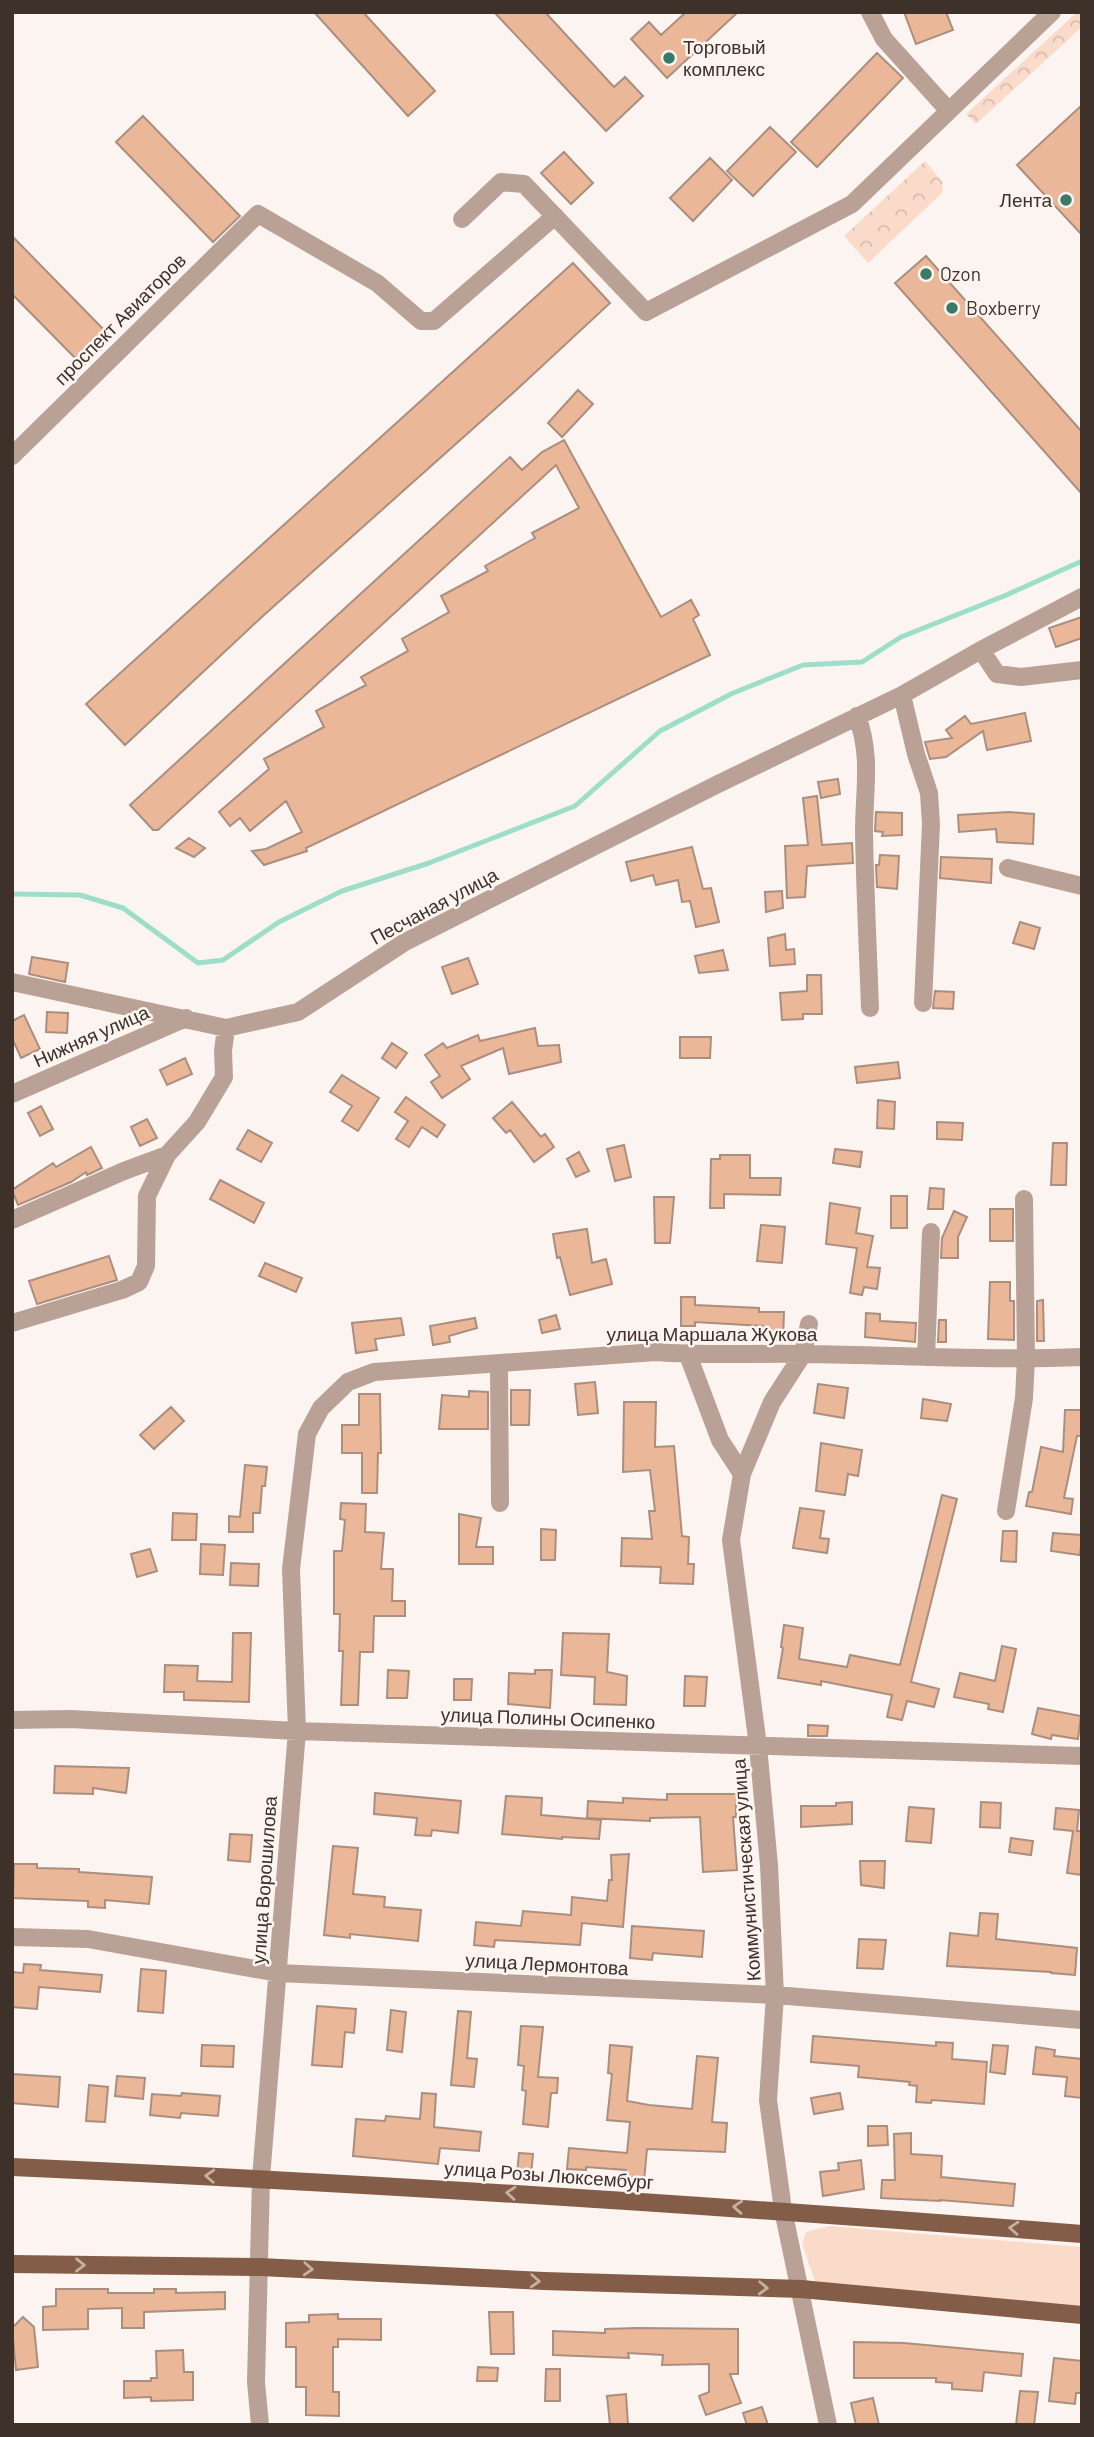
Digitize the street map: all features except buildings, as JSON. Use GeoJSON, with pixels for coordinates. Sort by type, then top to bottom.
{"type":"FeatureCollection","features":[{"type":"Feature","properties":{"kind":"main road","name":"улица Розы Люксембург"},"geometry":{"type":"LineString","coordinates":[[12,2167],[261,2178],[783,2210],[1082,2234]]}},
{"type":"Feature","properties":{"kind":"main road"},"geometry":{"type":"LineString","coordinates":[[12,2264],[260,2267],[544,2281],[801,2289],[1082,2315]]}},
{"type":"Feature","properties":{"kind":"street"},"geometry":{"type":"LineString","coordinates":[[870,12],[884,39],[948,110]]}},
{"type":"Feature","properties":{"kind":"street"},"geometry":{"type":"LineString","coordinates":[[461,219],[501,182],[524,184],[646,312],[852,204],[1052,12]]}},
{"type":"Feature","properties":{"kind":"street","name":"проспект Авиаторов"},"geometry":{"type":"LineString","coordinates":[[12,456],[258,214],[377,283],[421,321],[434,321],[555,216]]}},
{"type":"Feature","properties":{"kind":"street","name":"Песчаная улица"},"geometry":{"type":"LineString","coordinates":[[12,982],[226,1028],[298,1012],[405,942],[902,695],[1082,597]]}},
{"type":"Feature","properties":{"kind":"street"},"geometry":{"type":"LineString","coordinates":[[981,650],[997,674],[1021,677],[1082,670]]}},
{"type":"Feature","properties":{"kind":"street"},"geometry":{"type":"LineString","coordinates":[[902,695],[916,754],[929,793],[931,824],[923,1003]]}},
{"type":"Feature","properties":{"kind":"street"},"geometry":{"type":"LineString","coordinates":[[857,716],[865,738],[867,754],[864,829],[870,1008]]}},
{"type":"Feature","properties":{"kind":"street"},"geometry":{"type":"LineString","coordinates":[[1007,868],[1082,886]]}},
{"type":"Feature","properties":{"kind":"street","name":"Нижняя улица"},"geometry":{"type":"LineString","coordinates":[[12,1094],[186,1018]]}},
{"type":"Feature","properties":{"kind":"street"},"geometry":{"type":"LineString","coordinates":[[12,1323],[122,1290],[139,1282],[146,1266],[147,1196],[167,1155],[197,1122],[224,1077],[226,1028]]}},
{"type":"Feature","properties":{"kind":"street"},"geometry":{"type":"LineString","coordinates":[[12,1220],[167,1155]]}},
{"type":"Feature","properties":{"kind":"street"},"geometry":{"type":"LineString","coordinates":[[1006,1511],[1024,1398],[1024,1199]]}},
{"type":"Feature","properties":{"kind":"street"},"geometry":{"type":"LineString","coordinates":[[926,1357],[931,1232]]}},
{"type":"Feature","properties":{"kind":"street","name":"Коммунистическая улица"},"geometry":{"type":"LineString","coordinates":[[809,1324],[803,1354],[772,1402],[742,1474],[731,1540],[758,1746],[769,1865],[775,1995],[768,2100],[783,2210],[828,2425]]}},
{"type":"Feature","properties":{"kind":"street","name":"улица Маршала Жукова"},"geometry":{"type":"LineString","coordinates":[[374,1372],[656,1352],[688,1355],[803,1354],[1026,1359],[1082,1357]]}},
{"type":"Feature","properties":{"kind":"street"},"geometry":{"type":"LineString","coordinates":[[688,1355],[720,1440],[742,1474]]}},
{"type":"Feature","properties":{"kind":"street"},"geometry":{"type":"LineString","coordinates":[[499,1363],[500,1503]]}},
{"type":"Feature","properties":{"kind":"street","name":"улица Ворошилова"},"geometry":{"type":"LineString","coordinates":[[260,2425],[256,2382],[261,2178],[297,1731],[291,1569],[307,1434],[321,1408],[348,1382],[374,1372]]}},
{"type":"Feature","properties":{"kind":"street","name":"улица Полины Осипенко"},"geometry":{"type":"LineString","coordinates":[[12,1720],[70,1719],[297,1731],[1082,1756]]}},
{"type":"Feature","properties":{"kind":"street","name":"улица Лермонтова"},"geometry":{"type":"LineString","coordinates":[[12,1937],[88,1939],[278,1973],[775,1995],[1082,2020]]}},
{"type":"Feature","properties":{"kind":"green space"},"geometry":{"type":"Polygon","coordinates":[[[1077,12],[1082,12],[1082,27],[976,124],[966,114],[1077,12]]]}},
{"type":"Feature","properties":{"kind":"green space"},"geometry":{"type":"Polygon","coordinates":[[[925,161],[943,183],[942,193],[868,263],[844,236],[925,161]]]}},
{"type":"Feature","properties":{"kind":"green space"},"geometry":{"type":"Polygon","coordinates":[[[830,2226],[1082,2247],[1082,2306],[816,2284],[802,2244],[806,2232],[830,2226]]]}},
{"type":"Feature","properties":{"kind":"waterway"},"geometry":{"type":"LineString","coordinates":[[12,894],[80,895],[123,908],[198,963],[223,960],[279,922],[342,891],[429,863],[575,806],[660,731],[733,693],[803,665],[862,662],[901,637],[1082,561]]}},
{"type":"Feature","properties":{"kind":"place","name":"Торговый комплекс"},"geometry":{"type":"Point","coordinates":[669,58]}},
{"type":"Feature","properties":{"kind":"place","name":"Лента"},"geometry":{"type":"Point","coordinates":[1066,200]}},
{"type":"Feature","properties":{"kind":"place","name":"Ozon"},"geometry":{"type":"Point","coordinates":[926,274]}},
{"type":"Feature","properties":{"kind":"place","name":"Boxberry"},"geometry":{"type":"Point","coordinates":[952,308]}}]}
